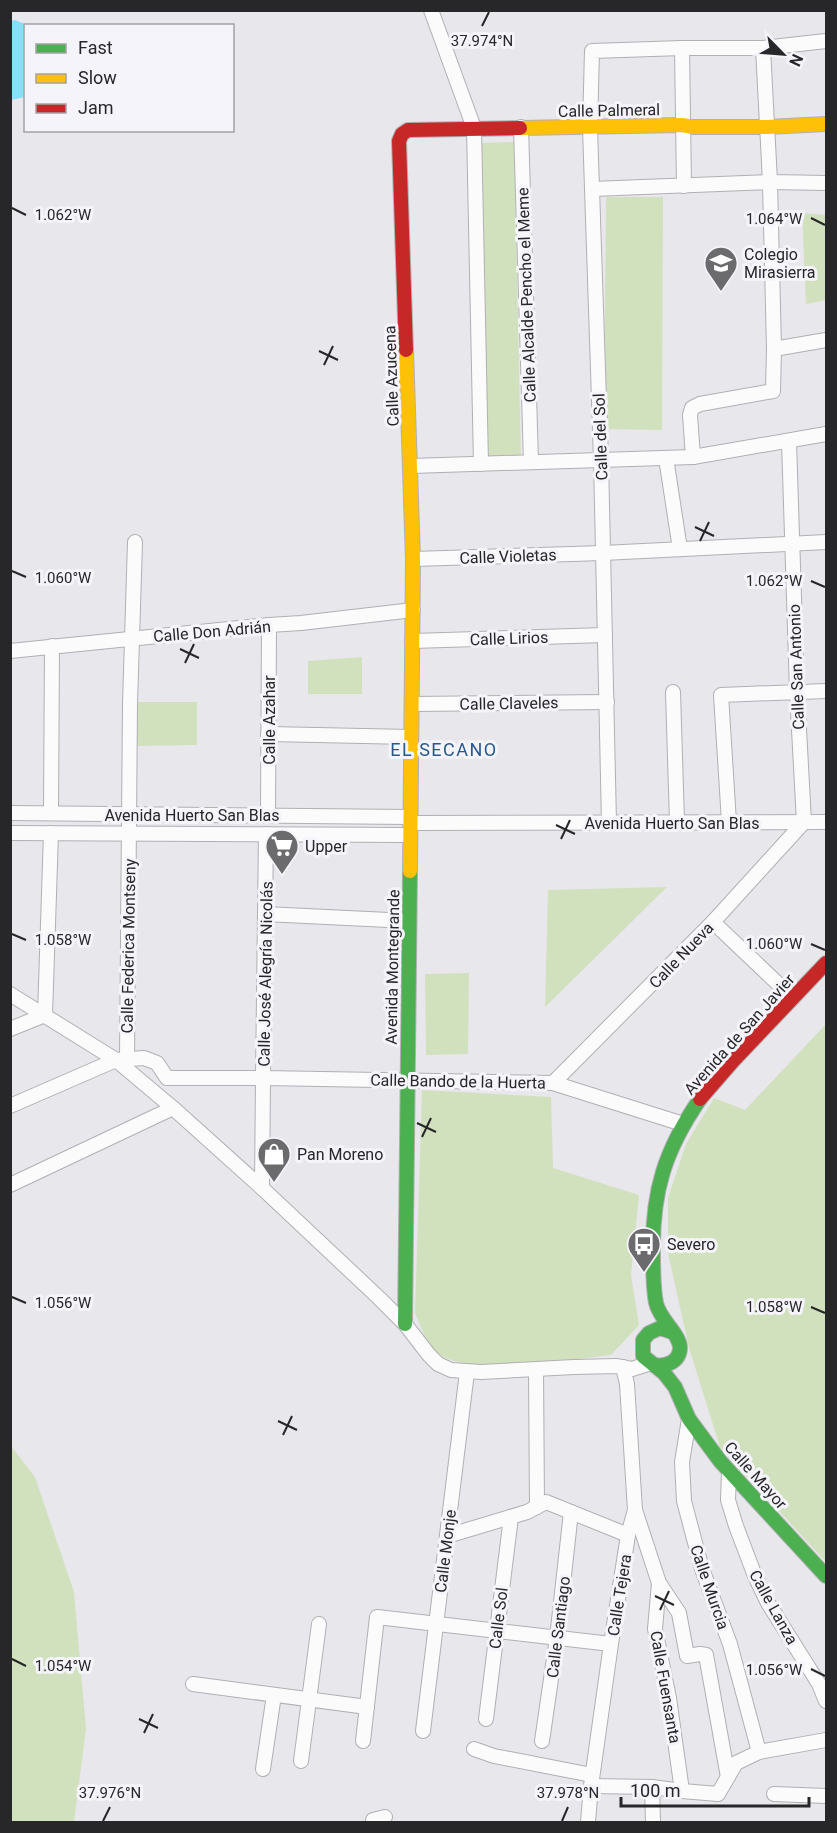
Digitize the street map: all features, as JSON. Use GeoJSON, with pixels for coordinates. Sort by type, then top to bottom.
{"type":"FeatureCollection","features":[{"type":"Feature","properties":{"kind":"street"},"geometry":{"type":"LineString","coordinates":[[431,10],[474,128],[481,464]]}},
{"type":"Feature","properties":{"kind":"street"},"geometry":{"type":"LineString","coordinates":[[684,186],[682,48],[764,48],[826,41]]}},
{"type":"Feature","properties":{"kind":"street","name":"Calle del Sol"},"geometry":{"type":"LineString","coordinates":[[609,823],[592,189],[592,51],[682,48]]}},
{"type":"Feature","properties":{"kind":"street"},"geometry":{"type":"LineString","coordinates":[[693,457],[690,415],[692,408],[700,404],[773,391],[770,183],[764,48]]}},
{"type":"Feature","properties":{"kind":"street","name":"Calle Palmeral"},"geometry":{"type":"LineString","coordinates":[[399,141],[403,132],[408,130],[682,125],[767,127],[826,124]]}},
{"type":"Feature","properties":{"kind":"street","name":"Calle Alcalde Pencho el Meme"},"geometry":{"type":"LineString","coordinates":[[521,127],[531,462]]}},
{"type":"Feature","properties":{"kind":"street","name":"Calle Azucena"},"geometry":{"type":"LineString","coordinates":[[399,141],[411,466],[412,610]]}},
{"type":"Feature","properties":{"kind":"street"},"geometry":{"type":"LineString","coordinates":[[592,189],[826,183]]}},
{"type":"Feature","properties":{"kind":"street"},"geometry":{"type":"LineString","coordinates":[[774,349],[826,340]]}},
{"type":"Feature","properties":{"kind":"street"},"geometry":{"type":"LineString","coordinates":[[411,466],[693,457],[826,434]]}},
{"type":"Feature","properties":{"kind":"street","name":"Calle San Antonio"},"geometry":{"type":"LineString","coordinates":[[789,441],[797,692],[804,822]]}},
{"type":"Feature","properties":{"kind":"street"},"geometry":{"type":"LineString","coordinates":[[666,458],[680,549]]}},
{"type":"Feature","properties":{"kind":"street","name":"Calle Federica Montseny"},"geometry":{"type":"LineString","coordinates":[[121,1059],[129,833],[135,542]]}},
{"type":"Feature","properties":{"kind":"street","name":"Calle Violetas"},"geometry":{"type":"LineString","coordinates":[[413,559],[603,553],[826,542]]}},
{"type":"Feature","properties":{"kind":"street","name":"Calle Don Adrián"},"geometry":{"type":"LineString","coordinates":[[10,651],[412,610]]}},
{"type":"Feature","properties":{"kind":"street","name":"Avenida Montegrande"},"geometry":{"type":"LineString","coordinates":[[405,1324],[412,610]]}},
{"type":"Feature","properties":{"kind":"street","name":"Calle Azahar"},"geometry":{"type":"LineString","coordinates":[[268,815],[269,625]]}},
{"type":"Feature","properties":{"kind":"street","name":"Calle Lirios"},"geometry":{"type":"LineString","coordinates":[[412,641],[605,635]]}},
{"type":"Feature","properties":{"kind":"street"},"geometry":{"type":"LineString","coordinates":[[51,813],[52,646]]}},
{"type":"Feature","properties":{"kind":"street"},"geometry":{"type":"LineString","coordinates":[[729,822],[721,695],[826,691]]}},
{"type":"Feature","properties":{"kind":"street"},"geometry":{"type":"LineString","coordinates":[[673,692],[677,822]]}},
{"type":"Feature","properties":{"kind":"street","name":"Calle Claveles"},"geometry":{"type":"LineString","coordinates":[[412,704],[607,702]]}},
{"type":"Feature","properties":{"kind":"street"},"geometry":{"type":"LineString","coordinates":[[268,734],[411,737]]}},
{"type":"Feature","properties":{"kind":"street","name":"Avenida Huerto San Blas"},"geometry":{"type":"LineString","coordinates":[[10,813],[268,815],[410,825]]}},
{"type":"Feature","properties":{"kind":"street","name":"Calle Nueva"},"geometry":{"type":"LineString","coordinates":[[553,1083],[713,922],[804,822]]}},
{"type":"Feature","properties":{"kind":"street","name":"Avenida Huerto San Blas"},"geometry":{"type":"LineString","coordinates":[[10,832],[266,834],[410,825],[826,822]]}},
{"type":"Feature","properties":{"kind":"street"},"geometry":{"type":"LineString","coordinates":[[45,1015],[51,833]]}},
{"type":"Feature","properties":{"kind":"street","name":"Calle José Alegría Nicolás"},"geometry":{"type":"LineString","coordinates":[[262,1188],[266,834]]}},
{"type":"Feature","properties":{"kind":"street"},"geometry":{"type":"LineString","coordinates":[[265,914],[409,921]]}},
{"type":"Feature","properties":{"kind":"street"},"geometry":{"type":"LineString","coordinates":[[713,922],[793,998]]}},
{"type":"Feature","properties":{"kind":"street","name":"Avenida de San Javier"},"geometry":{"type":"LineString","coordinates":[[646,1336],[653,1323],[657,1306],[652,1246],[656,1195],[670,1148],[682,1124],[716,1079],[826,963]]}},
{"type":"Feature","properties":{"kind":"street"},"geometry":{"type":"LineString","coordinates":[[10,994],[121,1059],[379,1298],[405,1324],[438,1364],[451,1370],[467,1372],[574,1367],[632,1369],[652,1364],[667,1365],[677,1356],[679,1343],[672,1332],[660,1328],[646,1336],[625,1367]]}},
{"type":"Feature","properties":{"kind":"street"},"geometry":{"type":"LineString","coordinates":[[10,1029],[45,1015]]}},
{"type":"Feature","properties":{"kind":"street","name":"Calle Bando de la Huerta"},"geometry":{"type":"LineString","coordinates":[[121,1059],[144,1058],[157,1063],[167,1078],[553,1083],[682,1124]]}},
{"type":"Feature","properties":{"kind":"street"},"geometry":{"type":"LineString","coordinates":[[10,1106],[121,1059]]}},
{"type":"Feature","properties":{"kind":"street"},"geometry":{"type":"LineString","coordinates":[[10,1185],[173,1108]]}},
{"type":"Feature","properties":{"kind":"street","name":"Avenida de San Javier"},"geometry":{"type":"LineString","coordinates":[[657,1306],[664,1322],[672,1332]]}},
{"type":"Feature","properties":{"kind":"street"},"geometry":{"type":"LineString","coordinates":[[646,1336],[642,1350],[644,1356],[652,1364]]}},
{"type":"Feature","properties":{"kind":"street","name":"Calle Mayor"},"geometry":{"type":"LineString","coordinates":[[675,1387],[677,1356]]}},
{"type":"Feature","properties":{"kind":"street","name":"Calle Mayor"},"geometry":{"type":"LineString","coordinates":[[652,1364],[675,1387],[689,1419],[729,1472],[826,1576]]}},
{"type":"Feature","properties":{"kind":"street","name":"Calle Tejera"},"geometry":{"type":"LineString","coordinates":[[588,1822],[611,1644],[628,1535],[635,1510],[625,1367]]}},
{"type":"Feature","properties":{"kind":"street"},"geometry":{"type":"LineString","coordinates":[[536,1370],[537,1507]]}},
{"type":"Feature","properties":{"kind":"street","name":"Calle Monje"},"geometry":{"type":"LineString","coordinates":[[423,1731],[467,1372]]}},
{"type":"Feature","properties":{"kind":"street","name":"Calle Murcia"},"geometry":{"type":"LineString","coordinates":[[689,1419],[682,1462],[684,1501],[702,1569],[730,1644],[759,1752]]}},
{"type":"Feature","properties":{"kind":"street","name":"Calle Lanza"},"geometry":{"type":"LineString","coordinates":[[729,1472],[728,1500],[755,1576],[768,1603],[819,1684],[826,1701]]}},
{"type":"Feature","properties":{"kind":"street"},"geometry":{"type":"LineString","coordinates":[[447,1536],[511,1517],[546,1502],[628,1535]]}},
{"type":"Feature","properties":{"kind":"street"},"geometry":{"type":"LineString","coordinates":[[635,1510],[659,1583],[679,1613],[687,1656],[706,1655],[728,1777]]}},
{"type":"Feature","properties":{"kind":"street","name":"Calle Santiago"},"geometry":{"type":"LineString","coordinates":[[542,1741],[557,1638],[571,1512]]}},
{"type":"Feature","properties":{"kind":"street","name":"Calle Sol"},"geometry":{"type":"LineString","coordinates":[[486,1719],[511,1517]]}},
{"type":"Feature","properties":{"kind":"street","name":"Calle Fuensanta"},"geometry":{"type":"LineString","coordinates":[[659,1583],[655,1629],[669,1698],[682,1791]]}},
{"type":"Feature","properties":{"kind":"street"},"geometry":{"type":"LineString","coordinates":[[363,1741],[377,1617],[611,1644]]}},
{"type":"Feature","properties":{"kind":"street"},"geometry":{"type":"LineString","coordinates":[[301,1761],[319,1624]]}},
{"type":"Feature","properties":{"kind":"street"},"geometry":{"type":"LineString","coordinates":[[193,1684],[367,1707]]}},
{"type":"Feature","properties":{"kind":"street"},"geometry":{"type":"LineString","coordinates":[[263,1769],[274,1695]]}},
{"type":"Feature","properties":{"kind":"street"},"geometry":{"type":"LineString","coordinates":[[474,1749],[592,1781],[718,1794],[736,1762],[759,1752],[826,1740]]}},
{"type":"Feature","properties":{"kind":"street"},"geometry":{"type":"LineString","coordinates":[[652,1787],[653,1822]]}},
{"type":"Feature","properties":{"kind":"street"},"geometry":{"type":"LineString","coordinates":[[774,1794],[826,1796]]}},
{"type":"Feature","properties":{"kind":"green space"},"geometry":{"type":"Polygon","coordinates":[[[514,142],[521,460],[484,461],[478,143],[514,142]]]}},
{"type":"Feature","properties":{"kind":"green space"},"geometry":{"type":"Polygon","coordinates":[[[606,197],[663,197],[662,430],[604,429],[606,197]]]}},
{"type":"Feature","properties":{"kind":"green space"},"geometry":{"type":"Polygon","coordinates":[[[802,213],[826,215],[826,300],[806,304],[802,213]]]}},
{"type":"Feature","properties":{"kind":"green space"},"geometry":{"type":"Polygon","coordinates":[[[362,657],[362,694],[308,694],[308,661],[362,657]]]}},
{"type":"Feature","properties":{"kind":"green space"},"geometry":{"type":"Polygon","coordinates":[[[138,702],[197,702],[197,745],[136,746],[138,702]]]}},
{"type":"Feature","properties":{"kind":"green space"},"geometry":{"type":"Polygon","coordinates":[[[667,887],[545,1007],[548,890],[667,887]]]}},
{"type":"Feature","properties":{"kind":"green space"},"geometry":{"type":"Polygon","coordinates":[[[469,973],[468,1054],[426,1055],[425,974],[469,973]]]}},
{"type":"Feature","properties":{"kind":"green space"},"geometry":{"type":"Polygon","coordinates":[[[826,1024],[826,1562],[720,1447],[689,1348],[668,1253],[668,1198],[686,1144],[714,1098],[745,1110],[826,1024]]]}},
{"type":"Feature","properties":{"kind":"green space"},"geometry":{"type":"Polygon","coordinates":[[[422,1090],[551,1097],[553,1168],[639,1195],[631,1275],[639,1325],[611,1355],[521,1364],[472,1364],[452,1360],[437,1353],[430,1345],[415,1313],[422,1090]]]}},
{"type":"Feature","properties":{"kind":"green space"},"geometry":{"type":"Polygon","coordinates":[[[11,1446],[35,1477],[74,1592],[86,1729],[74,1822],[11,1822],[11,1446]]]}},
{"type":"Feature","properties":{"kind":"water"},"geometry":{"type":"Polygon","coordinates":[[[15,20],[25,24],[24,97],[11,100],[11,21],[15,20]]]}},
{"type":"Feature","properties":{"kind":"traffic: fast"},"geometry":{"type":"LineString","coordinates":[[405,1324],[410,871]]}},
{"type":"Feature","properties":{"kind":"traffic: fast"},"geometry":{"type":"LineString","coordinates":[[654,1365],[663,1365],[675,1360],[680,1347],[661,1315],[655,1297],[653,1231],[658,1190],[669,1154],[700,1099]]}},
{"type":"Feature","properties":{"kind":"traffic: fast"},"geometry":{"type":"LineString","coordinates":[[672,1332],[660,1328],[649,1333],[643,1340],[643,1356],[664,1373],[675,1387],[689,1419],[720,1461],[826,1576]]}},
{"type":"Feature","properties":{"kind":"traffic: slow"},"geometry":{"type":"LineString","coordinates":[[520,128],[682,125],[767,127],[826,124]]}},
{"type":"Feature","properties":{"kind":"traffic: slow"},"geometry":{"type":"LineString","coordinates":[[406,350],[413,559],[410,871]]}},
{"type":"Feature","properties":{"kind":"traffic: jam"},"geometry":{"type":"LineString","coordinates":[[406,350],[399,141],[402,134],[408,130],[520,128]]}},
{"type":"Feature","properties":{"kind":"traffic: jam"},"geometry":{"type":"LineString","coordinates":[[700,1099],[826,963]]}},
{"type":"Feature","properties":{"kind":"place","name":"Colegio Mirasierra"},"geometry":{"type":"Point","coordinates":[721,292]}},
{"type":"Feature","properties":{"kind":"place","name":"Upper"},"geometry":{"type":"Point","coordinates":[282,875]}},
{"type":"Feature","properties":{"kind":"place","name":"Pan Moreno"},"geometry":{"type":"Point","coordinates":[274,1183]}},
{"type":"Feature","properties":{"kind":"place","name":"Severo"},"geometry":{"type":"Point","coordinates":[644,1273]}},
{"type":"Feature","properties":{"kind":"district","name":"EL SECANO"},"geometry":{"type":"Point","coordinates":[444,750]}}]}
